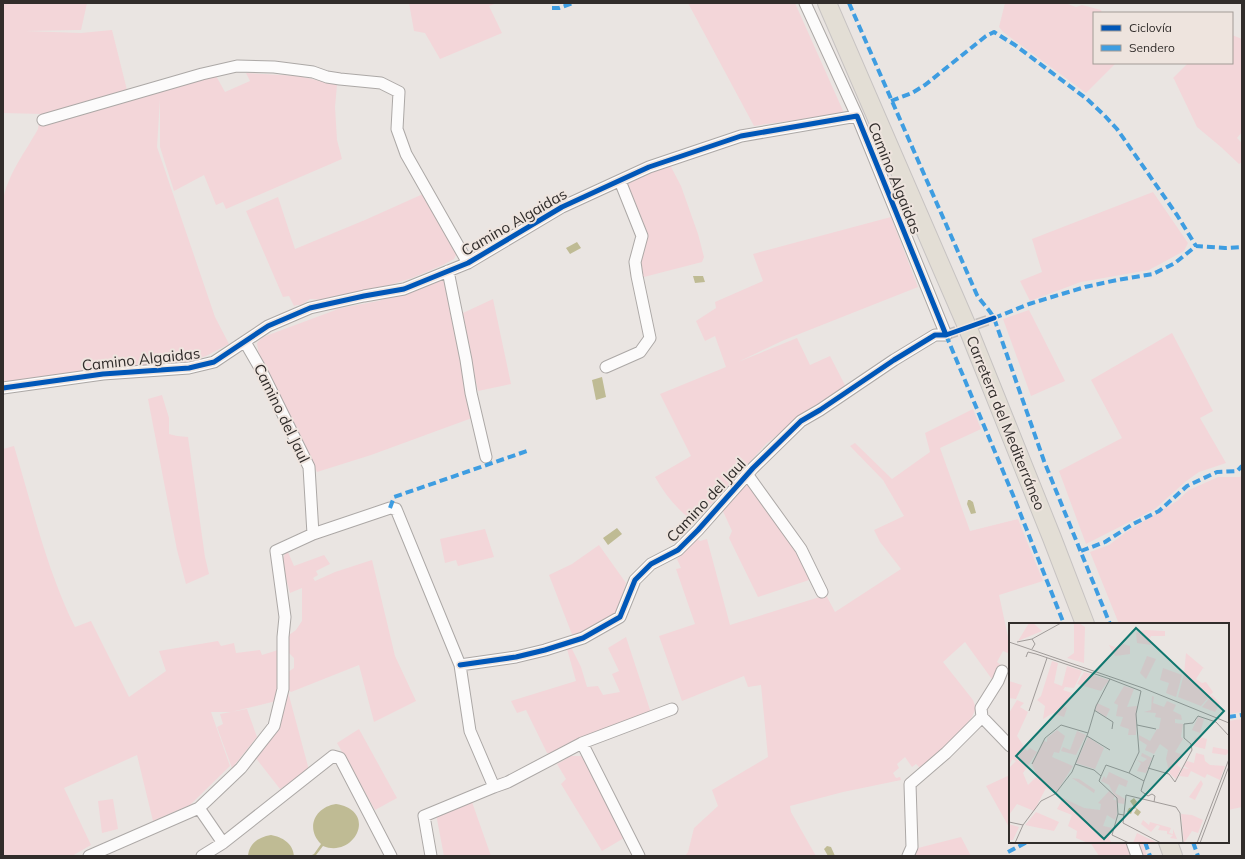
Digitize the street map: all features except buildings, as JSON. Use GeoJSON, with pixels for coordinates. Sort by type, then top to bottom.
{"type":"FeatureCollection","features":[{"type":"Feature","properties":{"kind":"highway","name":"Carretera del Mediterráneo"},"geometry":{"type":"LineString","coordinates":[[827,3],[969,331],[1085,623]]}},
{"type":"Feature","properties":{"kind":"highway"},"geometry":{"type":"LineString","coordinates":[[1168,843],[1173,856]]}},
{"type":"Feature","properties":{"kind":"street"},"geometry":{"type":"LineString","coordinates":[[805,3],[857,116]]}},
{"type":"Feature","properties":{"kind":"street"},"geometry":{"type":"LineString","coordinates":[[43,120],[202,74],[237,66],[274,67],[313,72],[327,77],[340,79],[381,83],[399,92],[397,129],[406,154],[468,263]]}},
{"type":"Feature","properties":{"kind":"street","name":"Camino Algaidas"},"geometry":{"type":"LineString","coordinates":[[3,388],[103,374],[189,368],[214,362],[268,326],[310,308],[404,289],[468,263],[562,207],[649,167],[741,136],[857,116],[946,335]]}},
{"type":"Feature","properties":{"kind":"street"},"geometry":{"type":"LineString","coordinates":[[606,367],[640,352],[650,338],[635,262],[642,236],[620,181]]}},
{"type":"Feature","properties":{"kind":"street"},"geometry":{"type":"LineString","coordinates":[[448,271],[466,360],[471,393],[486,457]]}},
{"type":"Feature","properties":{"kind":"street","name":"Camino del Jaul"},"geometry":{"type":"LineString","coordinates":[[460,665],[516,657],[545,650],[583,638],[620,617],[635,580],[651,564],[678,550],[698,530],[747,474],[801,421],[935,334],[946,335]]}},
{"type":"Feature","properties":{"kind":"street","name":"Camino del Jaul"},"geometry":{"type":"LineString","coordinates":[[245,342],[260,368],[308,467],[313,534]]}},
{"type":"Feature","properties":{"kind":"street","name":"Camino del Jaul"},"geometry":{"type":"LineString","coordinates":[[747,474],[801,549],[822,592]]}},
{"type":"Feature","properties":{"kind":"street"},"geometry":{"type":"LineString","coordinates":[[89,856],[199,808],[241,768],[274,726],[283,689],[283,637],[285,617],[276,551],[313,534],[390,508],[396,509],[460,665],[470,731],[494,787]]}},
{"type":"Feature","properties":{"kind":"street"},"geometry":{"type":"LineString","coordinates":[[1002,671],[998,681],[981,708],[982,717],[1009,745]]}},
{"type":"Feature","properties":{"kind":"street"},"geometry":{"type":"LineString","coordinates":[[431,856],[424,816],[508,782],[582,744],[672,709]]}},
{"type":"Feature","properties":{"kind":"street"},"geometry":{"type":"LineString","coordinates":[[908,856],[912,847],[910,784],[946,753],[982,717]]}},
{"type":"Feature","properties":{"kind":"street"},"geometry":{"type":"LineString","coordinates":[[582,744],[639,856]]}},
{"type":"Feature","properties":{"kind":"street"},"geometry":{"type":"LineString","coordinates":[[202,856],[223,843],[333,756],[340,758],[391,856]]}},
{"type":"Feature","properties":{"kind":"street"},"geometry":{"type":"LineString","coordinates":[[199,808],[223,843]]}},
{"type":"Feature","properties":{"kind":"street"},"geometry":{"type":"LineString","coordinates":[[1132,843],[1137,856]]}},
{"type":"Feature","properties":{"kind":"shaded area"},"geometry":{"type":"Polygon","coordinates":[[[3,3],[87,3],[81,30],[25,31],[81,33],[112,30],[127,90],[71,109],[43,114],[3,113],[3,3]]]}},
{"type":"Feature","properties":{"kind":"shaded area"},"geometry":{"type":"Polygon","coordinates":[[[409,3],[497,3],[489,6],[502,33],[440,59],[425,33],[414,31],[409,3]]]}},
{"type":"Feature","properties":{"kind":"shaded area"},"geometry":{"type":"Polygon","coordinates":[[[688,3],[795,3],[844,113],[754,126],[688,3]]]}},
{"type":"Feature","properties":{"kind":"shaded area"},"geometry":{"type":"Polygon","coordinates":[[[1005,3],[1065,3],[1076,7],[1082,5],[1101,10],[1102,12],[1093,12],[1093,64],[1115,64],[1086,93],[1003,32],[999,27],[1005,3]]]}},
{"type":"Feature","properties":{"kind":"shaded area"},"geometry":{"type":"Polygon","coordinates":[[[1233,35],[1242,39],[1242,132],[1237,138],[1242,143],[1242,162],[1239,164],[1197,127],[1173,78],[1187,64],[1233,64],[1233,35]]]}},
{"type":"Feature","properties":{"kind":"shaded area"},"geometry":{"type":"Polygon","coordinates":[[[246,73],[299,76],[337,85],[335,107],[337,140],[342,159],[226,209],[223,202],[216,205],[204,175],[174,191],[160,147],[160,99],[157,147],[215,317],[229,344],[206,356],[188,362],[4,383],[3,201],[8,182],[38,129],[39,123],[215,74],[225,92],[250,81],[246,73]]]}},
{"type":"Feature","properties":{"kind":"shaded area"},"geometry":{"type":"Polygon","coordinates":[[[670,165],[681,186],[698,234],[704,257],[702,262],[640,278],[638,262],[644,244],[629,194],[628,185],[632,179],[670,165]]]}},
{"type":"Feature","properties":{"kind":"shaded area"},"geometry":{"type":"Polygon","coordinates":[[[1153,192],[1188,243],[1184,251],[1149,270],[1081,282],[1030,301],[1020,281],[1042,272],[1032,239],[1153,192]]]}},
{"type":"Feature","properties":{"kind":"shaded area"},"geometry":{"type":"Polygon","coordinates":[[[423,194],[457,253],[454,259],[412,278],[390,285],[327,300],[310,299],[301,305],[294,306],[289,296],[283,297],[246,211],[278,197],[295,249],[423,194]]]}},
{"type":"Feature","properties":{"kind":"shaded area"},"geometry":{"type":"Polygon","coordinates":[[[891,217],[918,287],[784,340],[738,362],[797,338],[810,365],[830,356],[846,387],[823,400],[766,444],[715,501],[690,519],[671,500],[655,477],[691,456],[660,394],[726,367],[715,336],[705,341],[696,321],[716,308],[715,302],[763,281],[753,254],[891,217]]]}},
{"type":"Feature","properties":{"kind":"shaded area"},"geometry":{"type":"Polygon","coordinates":[[[577,242],[581,248],[570,254],[566,248],[577,242]]]}},
{"type":"Feature","properties":{"kind":"shaded area"},"geometry":{"type":"Polygon","coordinates":[[[693,276],[703,276],[705,282],[695,283],[693,276]]]}},
{"type":"Feature","properties":{"kind":"shaded area"},"geometry":{"type":"Polygon","coordinates":[[[447,278],[472,418],[371,455],[317,472],[259,356],[257,343],[263,337],[341,308],[378,301],[413,291],[447,278]]]}},
{"type":"Feature","properties":{"kind":"shaded area"},"geometry":{"type":"Polygon","coordinates":[[[493,299],[511,384],[478,391],[466,339],[463,313],[493,299]]]}},
{"type":"Feature","properties":{"kind":"shaded area"},"geometry":{"type":"Polygon","coordinates":[[[1029,310],[1065,381],[1031,396],[1003,319],[1029,310]]]}},
{"type":"Feature","properties":{"kind":"shaded area"},"geometry":{"type":"Polygon","coordinates":[[[1172,333],[1213,411],[1200,418],[1226,463],[1199,472],[1185,482],[1155,509],[1086,544],[1059,471],[1122,438],[1091,380],[1172,333]]]}},
{"type":"Feature","properties":{"kind":"shaded area"},"geometry":{"type":"Polygon","coordinates":[[[602,377],[606,397],[596,400],[592,380],[602,377]]]}},
{"type":"Feature","properties":{"kind":"shaded area"},"geometry":{"type":"Polygon","coordinates":[[[162,395],[169,418],[169,434],[188,437],[205,557],[209,574],[186,584],[177,550],[148,399],[162,395]]]}},
{"type":"Feature","properties":{"kind":"shaded area"},"geometry":{"type":"Polygon","coordinates":[[[973,409],[981,429],[940,448],[970,531],[1018,519],[1043,581],[999,595],[1009,641],[1009,654],[1003,651],[997,662],[1001,665],[994,682],[965,642],[943,662],[973,700],[976,708],[972,717],[950,745],[920,768],[916,764],[912,767],[905,757],[897,764],[899,768],[893,773],[896,778],[900,777],[901,780],[843,792],[790,806],[791,812],[816,856],[685,856],[688,852],[694,828],[718,806],[712,790],[768,757],[761,685],[748,687],[744,676],[682,701],[659,636],[695,624],[676,569],[681,568],[677,559],[697,539],[700,541],[707,539],[730,625],[826,595],[835,612],[901,569],[880,542],[874,530],[904,516],[883,480],[850,446],[855,443],[892,479],[930,452],[925,433],[973,409]]]}},
{"type":"Feature","properties":{"kind":"shaded area"},"geometry":{"type":"Polygon","coordinates":[[[14,446],[48,561],[65,606],[75,627],[91,621],[129,697],[166,671],[159,651],[218,641],[221,646],[234,643],[236,653],[260,650],[262,655],[278,650],[278,691],[276,701],[231,712],[211,712],[230,766],[190,805],[153,821],[137,755],[64,788],[91,845],[72,856],[3,856],[3,449],[14,446]]]}},
{"type":"Feature","properties":{"kind":"shaded area"},"geometry":{"type":"Polygon","coordinates":[[[1242,475],[1242,712],[1229,714],[1229,623],[1119,623],[1090,552],[1109,545],[1126,532],[1177,501],[1189,490],[1218,477],[1240,477],[1242,475]]]}},
{"type":"Feature","properties":{"kind":"shaded area"},"geometry":{"type":"Polygon","coordinates":[[[747,479],[797,549],[812,579],[758,597],[729,538],[732,531],[722,509],[747,479]]]}},
{"type":"Feature","properties":{"kind":"shaded area"},"geometry":{"type":"Polygon","coordinates":[[[968,500],[973,502],[976,513],[971,514],[967,504],[968,500]]]}},
{"type":"Feature","properties":{"kind":"shaded area"},"geometry":{"type":"Polygon","coordinates":[[[617,528],[622,534],[608,545],[603,538],[617,528]]]}},
{"type":"Feature","properties":{"kind":"shaded area"},"geometry":{"type":"Polygon","coordinates":[[[485,529],[494,557],[458,566],[456,560],[445,563],[440,539],[485,529]]]}},
{"type":"Feature","properties":{"kind":"shaded area"},"geometry":{"type":"Polygon","coordinates":[[[599,545],[626,583],[620,604],[613,615],[603,624],[573,637],[549,575],[572,564],[599,545]]]}},
{"type":"Feature","properties":{"kind":"shaded area"},"geometry":{"type":"Polygon","coordinates":[[[287,550],[294,566],[324,555],[330,564],[316,571],[318,575],[313,578],[315,581],[335,572],[372,560],[395,656],[416,701],[374,722],[359,665],[291,692],[288,690],[288,672],[294,668],[294,658],[289,653],[289,635],[296,630],[302,621],[302,588],[290,593],[282,560],[287,550]]]}},
{"type":"Feature","properties":{"kind":"shaded area"},"geometry":{"type":"Polygon","coordinates":[[[626,637],[651,713],[574,740],[553,754],[547,753],[526,710],[517,713],[511,701],[576,681],[567,649],[571,647],[581,667],[587,687],[598,686],[603,695],[620,692],[612,674],[619,671],[608,648],[626,637]]]}},
{"type":"Feature","properties":{"kind":"shaded area"},"geometry":{"type":"Polygon","coordinates":[[[288,692],[309,770],[280,789],[255,757],[278,725],[288,692]]]}},
{"type":"Feature","properties":{"kind":"shaded area"},"geometry":{"type":"Polygon","coordinates":[[[247,709],[257,737],[232,768],[217,727],[223,724],[220,714],[247,709]]]}},
{"type":"Feature","properties":{"kind":"shaded area"},"geometry":{"type":"Polygon","coordinates":[[[1242,719],[1242,807],[1229,810],[1229,721],[1242,719]]]}},
{"type":"Feature","properties":{"kind":"shaded area"},"geometry":{"type":"Polygon","coordinates":[[[359,729],[397,798],[375,810],[337,743],[359,729]]]}},
{"type":"Feature","properties":{"kind":"shaded area"},"geometry":{"type":"Polygon","coordinates":[[[571,756],[582,756],[591,767],[624,838],[602,851],[561,784],[566,779],[557,764],[571,756]]]}},
{"type":"Feature","properties":{"kind":"shaded area"},"geometry":{"type":"Polygon","coordinates":[[[1009,775],[1009,827],[986,786],[1009,775]]]}},
{"type":"Feature","properties":{"kind":"shaded area"},"geometry":{"type":"Polygon","coordinates":[[[113,799],[118,829],[102,833],[98,801],[113,799]]]}},
{"type":"Feature","properties":{"kind":"shaded area"},"geometry":{"type":"Polygon","coordinates":[[[472,802],[491,856],[444,856],[436,814],[472,802]]]}},
{"type":"Feature","properties":{"kind":"shaded area"},"geometry":{"type":"Polygon","coordinates":[[[336,804],[349,808],[356,815],[359,824],[357,832],[352,840],[344,846],[334,848],[323,846],[316,856],[310,856],[314,854],[321,844],[316,838],[314,831],[313,825],[315,819],[323,809],[336,804]]]}},
{"type":"Feature","properties":{"kind":"shaded area"},"geometry":{"type":"Polygon","coordinates":[[[271,835],[286,841],[292,848],[294,856],[248,856],[250,848],[255,841],[262,837],[271,835]]]}},
{"type":"Feature","properties":{"kind":"shaded area"},"geometry":{"type":"Polygon","coordinates":[[[961,837],[971,856],[915,856],[918,848],[961,837]]]}},
{"type":"Feature","properties":{"kind":"shaded area"},"geometry":{"type":"Polygon","coordinates":[[[1091,843],[1128,843],[1132,856],[1099,856],[1091,843]]]}},
{"type":"Feature","properties":{"kind":"shaded area"},"geometry":{"type":"Polygon","coordinates":[[[1135,843],[1142,843],[1147,856],[1141,856],[1135,843]]]}},
{"type":"Feature","properties":{"kind":"shaded area"},"geometry":{"type":"Polygon","coordinates":[[[827,846],[831,847],[835,856],[828,856],[824,849],[827,846]]]}},
{"type":"Feature","properties":{"kind":"tunnel"},"geometry":{"type":"LineString","coordinates":[[946,335],[994,318]]}},
{"type":"Feature","properties":{"kind":"marked path"},"geometry":{"type":"LineString","coordinates":[[552,8],[559,8],[573,3]]}},
{"type":"Feature","properties":{"kind":"marked path"},"geometry":{"type":"LineString","coordinates":[[849,3],[977,295],[994,318],[1044,461],[1110,623]]}},
{"type":"Feature","properties":{"kind":"marked path"},"geometry":{"type":"LineString","coordinates":[[891,101],[912,93],[925,85],[986,36],[994,32],[1015,45],[1087,99],[1104,115],[1117,129],[1177,215],[1196,246]]}},
{"type":"Feature","properties":{"kind":"marked path"},"geometry":{"type":"LineString","coordinates":[[994,318],[1029,304],[1085,287],[1153,274],[1175,263],[1196,246],[1225,248],[1242,247]]}},
{"type":"Feature","properties":{"kind":"marked path"},"geometry":{"type":"LineString","coordinates":[[946,335],[1013,495],[1064,623]]}},
{"type":"Feature","properties":{"kind":"marked path"},"geometry":{"type":"LineString","coordinates":[[390,508],[394,497],[527,451]]}},
{"type":"Feature","properties":{"kind":"marked path"},"geometry":{"type":"LineString","coordinates":[[1081,551],[1105,542],[1133,524],[1159,511],[1187,486],[1217,472],[1237,471],[1242,466]]}},
{"type":"Feature","properties":{"kind":"marked path"},"geometry":{"type":"LineString","coordinates":[[1229,717],[1242,715]]}},
{"type":"Feature","properties":{"kind":"marked path"},"geometry":{"type":"LineString","coordinates":[[1008,852],[1025,843]]}},
{"type":"Feature","properties":{"kind":"marked path"},"geometry":{"type":"LineString","coordinates":[[1145,843],[1150,856]]}},
{"type":"Feature","properties":{"kind":"marked path"},"geometry":{"type":"LineString","coordinates":[[1193,843],[1198,856]]}},
{"type":"Feature","properties":{"kind":"cycle path"},"geometry":{"type":"LineString","coordinates":[[3,388],[103,374],[189,368],[214,362],[268,326],[310,308],[404,289],[468,263],[562,207],[649,167],[741,136],[857,116],[946,335]]}},
{"type":"Feature","properties":{"kind":"cycle path"},"geometry":{"type":"LineString","coordinates":[[460,665],[516,657],[545,650],[583,638],[620,617],[635,580],[651,564],[678,550],[698,530],[753,468],[801,421],[935,335],[946,335],[994,318]]}}]}
